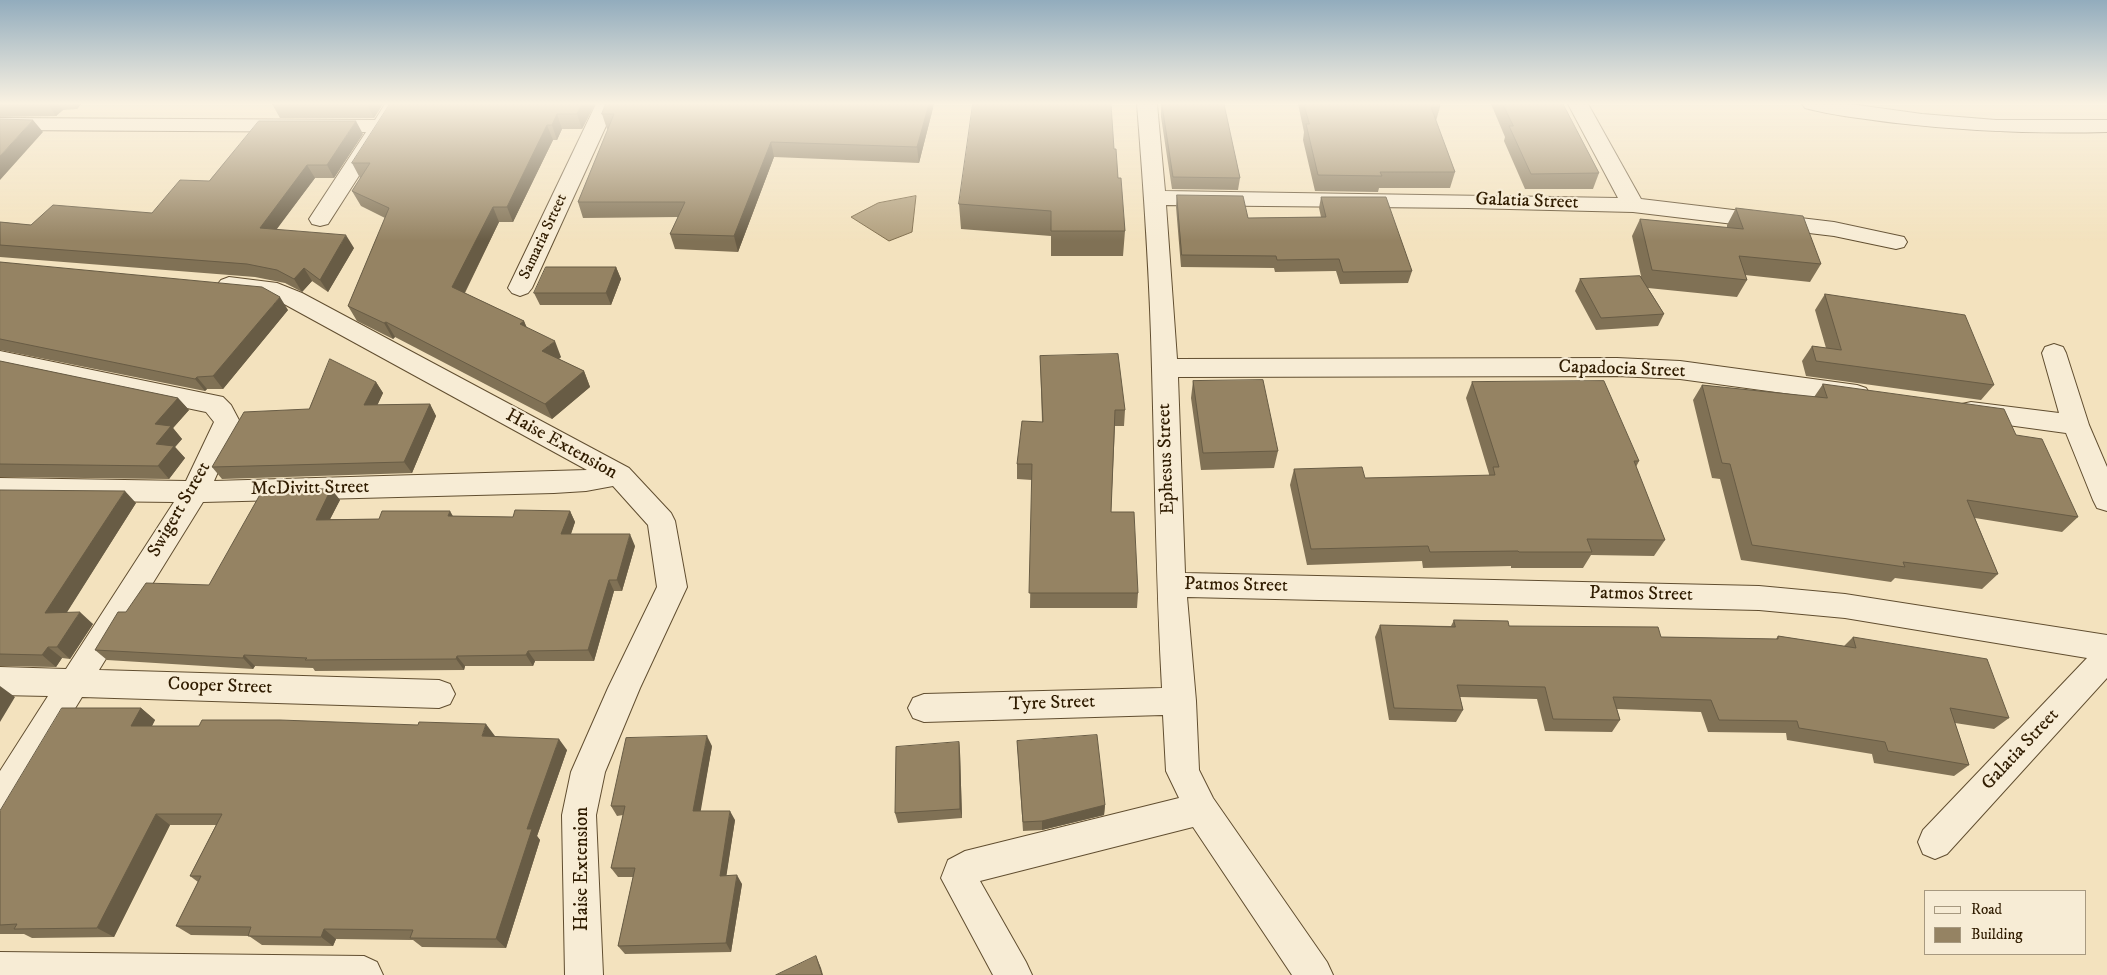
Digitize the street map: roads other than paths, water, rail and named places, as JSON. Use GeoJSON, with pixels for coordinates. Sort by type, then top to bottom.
{"type":"FeatureCollection","features":[{"type":"Feature","properties":{"kind":"street"},"geometry":{"type":"LineString","coordinates":[[320,219],[366,150]]}},
{"type":"Feature","properties":{"kind":"street","name":"Samaria Srteet"},"geometry":{"type":"LineString","coordinates":[[520,288],[585,150]]}},
{"type":"Feature","properties":{"kind":"street","name":"Ephesus Street"},"geometry":{"type":"LineString","coordinates":[[1151,150],[1165,368],[1171,585],[1180,701],[1183,771],[1201,809],[1314,975]]}},
{"type":"Feature","properties":{"kind":"street"},"geometry":{"type":"LineString","coordinates":[[1603,150],[1633,205]]}},
{"type":"Feature","properties":{"kind":"street","name":"Galatia Street"},"geometry":{"type":"LineString","coordinates":[[1155,198],[1468,201],[1633,205],[1834,229],[1896,242]]}},
{"type":"Feature","properties":{"kind":"street","name":"Haise Extension"},"geometry":{"type":"LineString","coordinates":[[200,282],[255,287],[277,291],[294,299],[619,475],[661,521],[672,586],[624,688],[588,772],[579,815],[584,975]]}},
{"type":"Feature","properties":{"kind":"street"},"geometry":{"type":"LineString","coordinates":[[2054,353],[2076,425],[2107,500]]}},
{"type":"Feature","properties":{"kind":"street","name":"Swigert Street"},"geometry":{"type":"LineString","coordinates":[[0,360],[214,404],[222,412],[227,422],[195,492],[0,800]]}},
{"type":"Feature","properties":{"kind":"street","name":"Capadocia Street"},"geometry":{"type":"LineString","coordinates":[[1165,368],[1644,368],[1680,370],[1878,398]]}},
{"type":"Feature","properties":{"kind":"street"},"geometry":{"type":"LineString","coordinates":[[1947,407],[2076,425]]}},
{"type":"Feature","properties":{"kind":"street","name":"McDivitt Street"},"geometry":{"type":"LineString","coordinates":[[0,489],[195,492],[554,483],[586,481],[619,475]]}},
{"type":"Feature","properties":{"kind":"street","name":"Patmos Street"},"geometry":{"type":"LineString","coordinates":[[1171,585],[1760,598],[1845,606],[2107,648]]}},
{"type":"Feature","properties":{"kind":"street","name":"Galatia Street"},"geometry":{"type":"LineString","coordinates":[[1935,842],[2107,657]]}},
{"type":"Feature","properties":{"kind":"street","name":"Cooper Street"},"geometry":{"type":"LineString","coordinates":[[0,681],[440,694]]}},
{"type":"Feature","properties":{"kind":"street","name":"Tyre Street"},"geometry":{"type":"LineString","coordinates":[[924,708],[1180,701]]}},
{"type":"Feature","properties":{"kind":"street"},"geometry":{"type":"LineString","coordinates":[[1013,975],[959,878],[960,872],[965,868],[1201,809]]}},
{"type":"Feature","properties":{"kind":"street"},"geometry":{"type":"LineString","coordinates":[[0,970],[364,975]]}}]}
